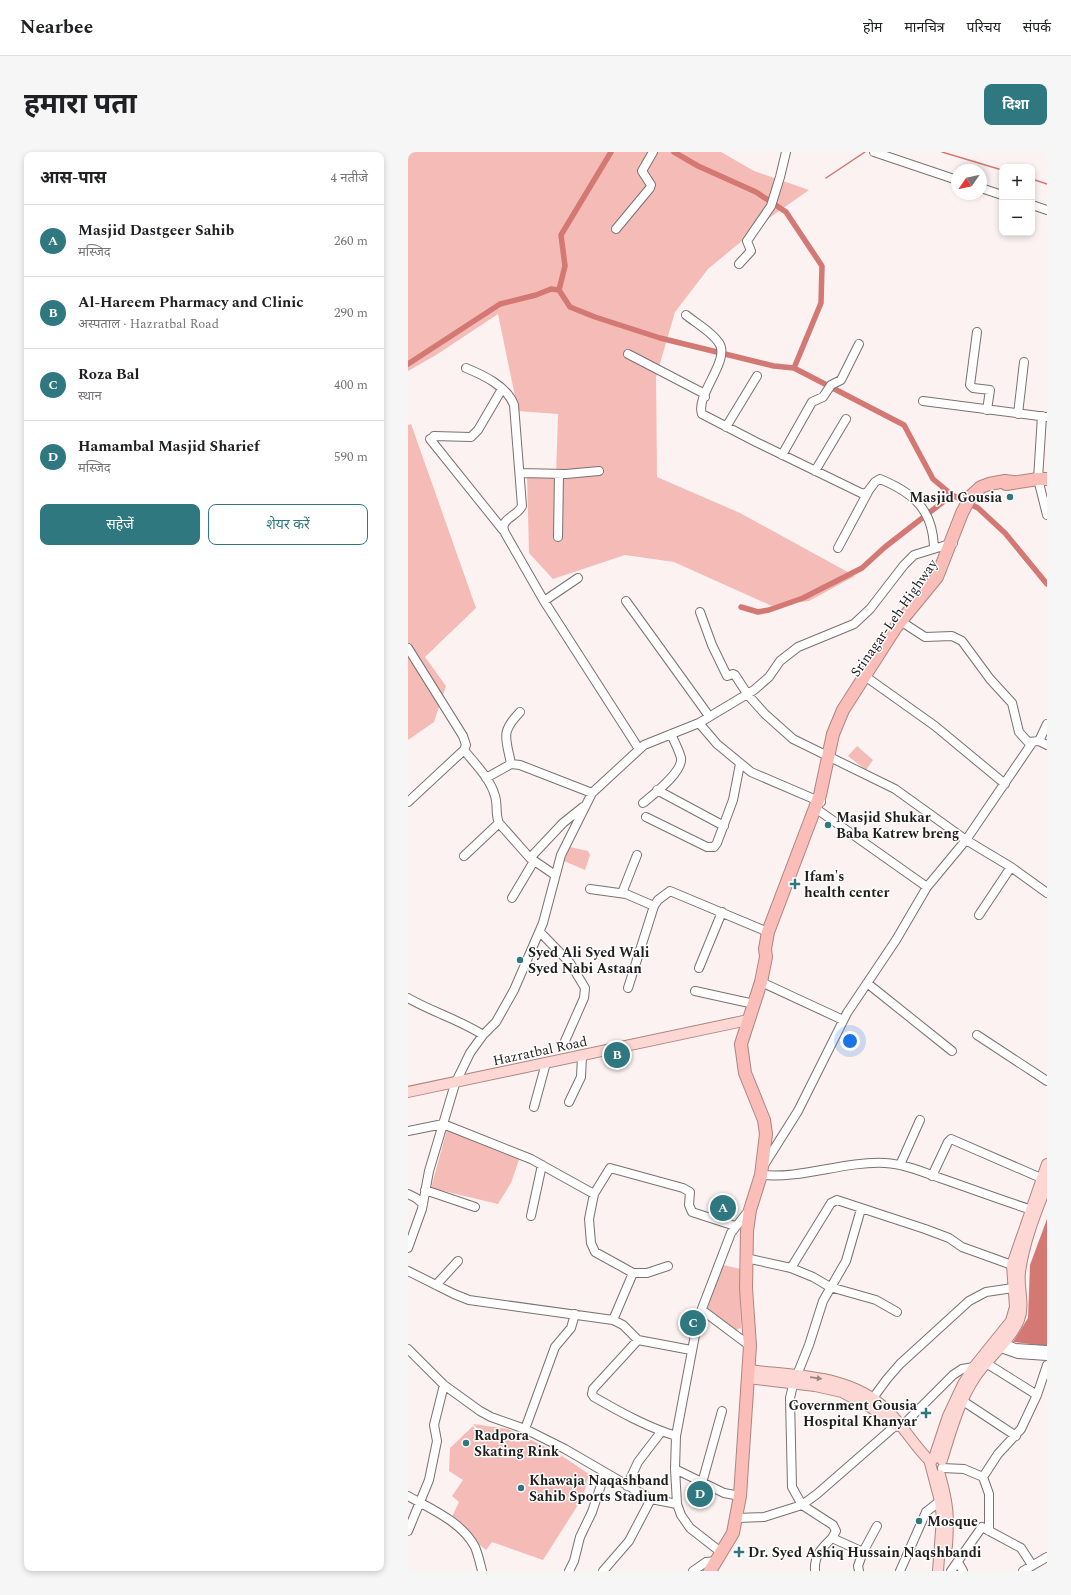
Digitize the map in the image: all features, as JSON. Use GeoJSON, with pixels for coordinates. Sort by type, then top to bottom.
{"type":"FeatureCollection","features":[{"type":"Feature","properties":{"kind":"highway"},"geometry":{"type":"LineString","coordinates":[[766,957],[770,952],[777,923],[797,873],[819,802],[838,721],[847,703],[896,627],[937,577],[954,540],[965,507],[977,493],[989,484],[1005,481],[1013,482],[1042,479]]}},
{"type":"Feature","properties":{"kind":"highway","name":"Srinagar-Leh Highway"},"geometry":{"type":"LineString","coordinates":[[831,751],[851,708],[869,679],[905,624],[943,576],[954,540]]}},
{"type":"Feature","properties":{"kind":"highway"},"geometry":{"type":"LineString","coordinates":[[715,1565],[733,1533],[740,1496],[750,1346],[746,1258],[750,1210],[762,1171],[766,1127],[745,1073],[741,1050],[742,1038],[761,982],[766,957],[765,949],[768,932],[819,802]]}},
{"type":"Feature","properties":{"kind":"main road","name":"Hazratbal Road"},"geometry":{"type":"LineString","coordinates":[[408,1092],[455,1084],[748,1020]]}},
{"type":"Feature","properties":{"kind":"main road"},"geometry":{"type":"LineString","coordinates":[[936,1465],[963,1401],[976,1376],[986,1363],[1014,1314],[1015,1300],[1012,1265],[1044,1181],[1047,1164]]}},
{"type":"Feature","properties":{"kind":"main road"},"geometry":{"type":"LineString","coordinates":[[938,1571],[942,1518],[936,1465],[956,1398],[974,1367],[997,1344],[1012,1332],[1020,1318],[1022,1302],[1020,1269],[1033,1211]]}},
{"type":"Feature","properties":{"kind":"main road"},"geometry":{"type":"LineString","coordinates":[[749,1374],[795,1380],[835,1382],[874,1398],[887,1410],[898,1426],[936,1465],[947,1499],[949,1517],[944,1571]]}},
{"type":"Feature","properties":{"kind":"main road"},"geometry":{"type":"LineString","coordinates":[[795,1380],[852,1397],[898,1426]]}},
{"type":"Feature","properties":{"kind":"street"},"geometry":{"type":"LineString","coordinates":[[616,229],[650,188],[651,184],[642,171],[653,152]]}},
{"type":"Feature","properties":{"kind":"street"},"geometry":{"type":"LineString","coordinates":[[739,264],[750,252],[747,241],[770,206],[780,177],[786,152]]}},
{"type":"Feature","properties":{"kind":"street"},"geometry":{"type":"LineString","coordinates":[[874,152],[951,178]]}},
{"type":"Feature","properties":{"kind":"street"},"geometry":{"type":"LineString","coordinates":[[987,190],[999,194]]}},
{"type":"Feature","properties":{"kind":"street"},"geometry":{"type":"LineString","coordinates":[[1035,206],[1047,210]]}},
{"type":"Feature","properties":{"kind":"street"},"geometry":{"type":"LineString","coordinates":[[686,315],[716,340],[722,350],[705,397],[701,410],[702,414],[861,493],[866,494],[868,492]]}},
{"type":"Feature","properties":{"kind":"street"},"geometry":{"type":"LineString","coordinates":[[977,332],[970,385],[973,388],[990,390],[987,410]]}},
{"type":"Feature","properties":{"kind":"street"},"geometry":{"type":"LineString","coordinates":[[782,454],[812,402],[823,397],[828,390],[843,377],[858,344]]}},
{"type":"Feature","properties":{"kind":"street"},"geometry":{"type":"LineString","coordinates":[[628,354],[700,391],[705,397]]}},
{"type":"Feature","properties":{"kind":"street"},"geometry":{"type":"LineString","coordinates":[[1018,414],[1024,362]]}},
{"type":"Feature","properties":{"kind":"street"},"geometry":{"type":"LineString","coordinates":[[466,368],[488,379],[502,389],[512,399],[514,405],[522,506],[518,512],[504,522],[503,530]]}},
{"type":"Feature","properties":{"kind":"street"},"geometry":{"type":"LineString","coordinates":[[726,427],[757,376]]}},
{"type":"Feature","properties":{"kind":"street"},"geometry":{"type":"LineString","coordinates":[[502,389],[478,430],[471,436],[468,438],[432,437],[503,530],[544,601],[638,749]]}},
{"type":"Feature","properties":{"kind":"street"},"geometry":{"type":"LineString","coordinates":[[923,401],[1018,414],[1044,416],[1042,479],[1047,516]]}},
{"type":"Feature","properties":{"kind":"street"},"geometry":{"type":"LineString","coordinates":[[815,471],[846,419]]}},
{"type":"Feature","properties":{"kind":"street"},"geometry":{"type":"LineString","coordinates":[[520,473],[559,474],[599,471]]}},
{"type":"Feature","properties":{"kind":"street"},"geometry":{"type":"LineString","coordinates":[[558,537],[559,474]]}},
{"type":"Feature","properties":{"kind":"street"},"geometry":{"type":"LineString","coordinates":[[838,548],[868,492],[875,482],[880,479],[912,497],[919,503],[926,512],[930,521],[934,548]]}},
{"type":"Feature","properties":{"kind":"street"},"geometry":{"type":"LineString","coordinates":[[408,1248],[423,1204],[429,1171],[455,1084],[470,1053],[496,1022],[508,1003],[540,932],[561,856],[584,806],[592,793],[638,749],[650,741],[699,723],[748,695],[762,684],[780,661],[798,647],[845,628],[862,618],[904,565],[914,556],[954,540]]}},
{"type":"Feature","properties":{"kind":"street"},"geometry":{"type":"LineString","coordinates":[[544,601],[578,578]]}},
{"type":"Feature","properties":{"kind":"street"},"geometry":{"type":"LineString","coordinates":[[626,601],[709,716]]}},
{"type":"Feature","properties":{"kind":"street"},"geometry":{"type":"LineString","coordinates":[[700,612],[712,645],[726,675],[735,675],[748,695],[770,718],[793,738],[831,751],[895,790],[966,840],[1011,867],[1047,893]]}},
{"type":"Feature","properties":{"kind":"street"},"geometry":{"type":"LineString","coordinates":[[905,624],[925,637],[952,636],[962,641],[990,678],[1012,703],[1017,728],[1021,737],[1028,742],[1047,745]]}},
{"type":"Feature","properties":{"kind":"street"},"geometry":{"type":"LineString","coordinates":[[408,648],[463,736],[466,744],[464,750],[408,802]]}},
{"type":"Feature","properties":{"kind":"street"},"geometry":{"type":"LineString","coordinates":[[869,679],[935,726],[1005,784]]}},
{"type":"Feature","properties":{"kind":"street"},"geometry":{"type":"LineString","coordinates":[[511,764],[506,738],[507,728],[520,712]]}},
{"type":"Feature","properties":{"kind":"street"},"geometry":{"type":"LineString","coordinates":[[699,723],[717,744],[740,764],[761,777],[819,802],[927,887]]}},
{"type":"Feature","properties":{"kind":"street"},"geometry":{"type":"LineString","coordinates":[[1033,1211],[900,1165],[887,1163],[858,1164],[789,1176],[762,1171],[798,1111],[843,1020],[896,940],[927,887],[966,840],[1047,724]]}},
{"type":"Feature","properties":{"kind":"street"},"geometry":{"type":"LineString","coordinates":[[643,803],[675,773],[681,763],[679,752],[671,734]]}},
{"type":"Feature","properties":{"kind":"street"},"geometry":{"type":"LineString","coordinates":[[464,750],[486,778],[495,796],[496,818],[499,823],[532,859],[555,875]]}},
{"type":"Feature","properties":{"kind":"street"},"geometry":{"type":"LineString","coordinates":[[486,778],[511,764],[526,767],[592,793]]}},
{"type":"Feature","properties":{"kind":"street"},"geometry":{"type":"LineString","coordinates":[[646,817],[711,848],[717,843],[733,800],[740,764]]}},
{"type":"Feature","properties":{"kind":"street"},"geometry":{"type":"LineString","coordinates":[[657,790],[724,826]]}},
{"type":"Feature","properties":{"kind":"street"},"geometry":{"type":"LineString","coordinates":[[512,898],[532,859],[563,823],[584,806]]}},
{"type":"Feature","properties":{"kind":"street"},"geometry":{"type":"LineString","coordinates":[[464,856],[499,823]]}},
{"type":"Feature","properties":{"kind":"street"},"geometry":{"type":"LineString","coordinates":[[622,893],[637,856]]}},
{"type":"Feature","properties":{"kind":"street"},"geometry":{"type":"LineString","coordinates":[[979,915],[1011,867]]}},
{"type":"Feature","properties":{"kind":"street"},"geometry":{"type":"LineString","coordinates":[[590,889],[622,893],[654,906]]}},
{"type":"Feature","properties":{"kind":"street"},"geometry":{"type":"LineString","coordinates":[[628,988],[654,906],[658,900],[670,892],[768,932]]}},
{"type":"Feature","properties":{"kind":"street"},"geometry":{"type":"LineString","coordinates":[[699,968],[722,912]]}},
{"type":"Feature","properties":{"kind":"street"},"geometry":{"type":"LineString","coordinates":[[540,932],[570,964],[585,988],[584,998],[565,1042]]}},
{"type":"Feature","properties":{"kind":"street"},"geometry":{"type":"LineString","coordinates":[[761,982],[843,1020]]}},
{"type":"Feature","properties":{"kind":"street"},"geometry":{"type":"LineString","coordinates":[[868,983],[952,1051]]}},
{"type":"Feature","properties":{"kind":"street"},"geometry":{"type":"LineString","coordinates":[[695,992],[754,1004]]}},
{"type":"Feature","properties":{"kind":"street"},"geometry":{"type":"LineString","coordinates":[[408,998],[433,1011],[464,1024],[483,1036]]}},
{"type":"Feature","properties":{"kind":"street"},"geometry":{"type":"LineString","coordinates":[[977,1035],[1047,1081]]}},
{"type":"Feature","properties":{"kind":"street"},"geometry":{"type":"LineString","coordinates":[[569,1102],[581,1077],[582,1056]]}},
{"type":"Feature","properties":{"kind":"street"},"geometry":{"type":"LineString","coordinates":[[534,1107],[546,1064]]}},
{"type":"Feature","properties":{"kind":"street"},"geometry":{"type":"LineString","coordinates":[[900,1165],[920,1120]]}},
{"type":"Feature","properties":{"kind":"street"},"geometry":{"type":"LineString","coordinates":[[408,1131],[443,1124],[531,1159],[594,1194]]}},
{"type":"Feature","properties":{"kind":"street"},"geometry":{"type":"LineString","coordinates":[[932,1176],[948,1142],[951,1139],[1044,1181]]}},
{"type":"Feature","properties":{"kind":"street"},"geometry":{"type":"LineString","coordinates":[[531,1216],[542,1165]]}},
{"type":"Feature","properties":{"kind":"street"},"geometry":{"type":"LineString","coordinates":[[668,1266],[647,1273],[633,1273],[599,1256],[592,1248],[589,1218],[594,1194],[608,1170],[620,1170],[688,1190],[690,1195],[689,1205],[692,1212],[735,1226]]}},
{"type":"Feature","properties":{"kind":"street"},"geometry":{"type":"LineString","coordinates":[[425,1190],[475,1207]]}},
{"type":"Feature","properties":{"kind":"street"},"geometry":{"type":"LineString","coordinates":[[408,1194],[423,1204]]}},
{"type":"Feature","properties":{"kind":"street"},"geometry":{"type":"LineString","coordinates":[[790,1268],[832,1201],[837,1200],[925,1229],[949,1238],[962,1247],[1012,1265]]}},
{"type":"Feature","properties":{"kind":"street"},"geometry":{"type":"LineString","coordinates":[[815,1571],[814,1564],[817,1554],[832,1538],[836,1531],[833,1526],[802,1505],[793,1491],[791,1482],[790,1406],[795,1380],[809,1345],[823,1301],[846,1261],[861,1209]]}},
{"type":"Feature","properties":{"kind":"street"},"geometry":{"type":"LineString","coordinates":[[715,1565],[680,1515],[677,1504],[675,1469],[676,1436],[690,1366],[691,1350],[702,1310],[735,1226],[750,1210]]}},
{"type":"Feature","properties":{"kind":"street"},"geometry":{"type":"LineString","coordinates":[[746,1258],[790,1268],[813,1277],[830,1287],[876,1300],[897,1312]]}},
{"type":"Feature","properties":{"kind":"street"},"geometry":{"type":"LineString","coordinates":[[436,1285],[458,1261]]}},
{"type":"Feature","properties":{"kind":"street"},"geometry":{"type":"LineString","coordinates":[[408,1272],[469,1300],[613,1320],[624,1325],[638,1340],[691,1350]]}},
{"type":"Feature","properties":{"kind":"street"},"geometry":{"type":"LineString","coordinates":[[613,1320],[633,1273]]}},
{"type":"Feature","properties":{"kind":"street"},"geometry":{"type":"LineString","coordinates":[[874,1398],[887,1379],[900,1364],[969,1301],[986,1292],[1013,1288]]}},
{"type":"Feature","properties":{"kind":"street"},"geometry":{"type":"LineString","coordinates":[[702,1310],[750,1346]]}},
{"type":"Feature","properties":{"kind":"street"},"geometry":{"type":"LineString","coordinates":[[525,1429],[555,1347],[571,1328],[575,1314]]}},
{"type":"Feature","properties":{"kind":"street"},"geometry":{"type":"LineString","coordinates":[[638,1340],[593,1389],[592,1394],[594,1397],[623,1414],[661,1432],[676,1436]]}},
{"type":"Feature","properties":{"kind":"street"},"geometry":{"type":"LineString","coordinates":[[997,1344],[1024,1349],[1047,1350]]}},
{"type":"Feature","properties":{"kind":"street"},"geometry":{"type":"LineString","coordinates":[[997,1344],[1018,1354],[1047,1356]]}},
{"type":"Feature","properties":{"kind":"street"},"geometry":{"type":"LineString","coordinates":[[408,1349],[444,1385],[480,1411],[491,1417],[525,1429],[564,1449],[651,1499],[677,1504]]}},
{"type":"Feature","properties":{"kind":"street"},"geometry":{"type":"LineString","coordinates":[[986,1363],[1037,1395]]}},
{"type":"Feature","properties":{"kind":"street"},"geometry":{"type":"LineString","coordinates":[[983,1478],[998,1454],[1016,1436],[1037,1395],[1047,1365]]}},
{"type":"Feature","properties":{"kind":"street"},"geometry":{"type":"LineString","coordinates":[[737,1518],[764,1517],[802,1505],[898,1426],[953,1376],[962,1369],[974,1367]]}},
{"type":"Feature","properties":{"kind":"street"},"geometry":{"type":"LineString","coordinates":[[408,1532],[429,1480],[437,1441],[434,1425],[444,1385]]}},
{"type":"Feature","properties":{"kind":"street"},"geometry":{"type":"LineString","coordinates":[[963,1401],[1016,1436]]}},
{"type":"Feature","properties":{"kind":"street"},"geometry":{"type":"LineString","coordinates":[[702,1483],[722,1411]]}},
{"type":"Feature","properties":{"kind":"street"},"geometry":{"type":"LineString","coordinates":[[627,1486],[638,1462],[661,1432]]}},
{"type":"Feature","properties":{"kind":"street"},"geometry":{"type":"LineString","coordinates":[[936,1465],[964,1468],[983,1478],[989,1494],[989,1531]]}},
{"type":"Feature","properties":{"kind":"street"},"geometry":{"type":"LineString","coordinates":[[675,1469],[724,1493],[740,1496]]}},
{"type":"Feature","properties":{"kind":"street"},"geometry":{"type":"LineString","coordinates":[[569,1571],[574,1561],[580,1536],[592,1512],[605,1473]]}},
{"type":"Feature","properties":{"kind":"street"},"geometry":{"type":"LineString","coordinates":[[408,1496],[450,1521],[469,1538],[475,1547],[482,1571]]}},
{"type":"Feature","properties":{"kind":"street"},"geometry":{"type":"LineString","coordinates":[[603,1571],[629,1541],[651,1499]]}},
{"type":"Feature","properties":{"kind":"street"},"geometry":{"type":"LineString","coordinates":[[900,1571],[926,1512],[940,1501]]}},
{"type":"Feature","properties":{"kind":"street"},"geometry":{"type":"LineString","coordinates":[[859,1571],[858,1566],[863,1552],[877,1526]]}},
{"type":"Feature","properties":{"kind":"street"},"geometry":{"type":"LineString","coordinates":[[951,1571],[980,1528],[984,1528],[1021,1548],[1032,1565]]}},
{"type":"Feature","properties":{"kind":"street"},"geometry":{"type":"LineString","coordinates":[[832,1538],[863,1552]]}},
{"type":"Feature","properties":{"kind":"street"},"geometry":{"type":"LineString","coordinates":[[1023,1571],[1047,1557]]}},
{"type":"Feature","properties":{"kind":"street"},"geometry":{"type":"LineString","coordinates":[[693,1571],[706,1562],[715,1565]]}},
{"type":"Feature","properties":{"kind":"street"},"geometry":{"type":"LineString","coordinates":[[958,1562],[963,1571]]}},
{"type":"Feature","properties":{"kind":"shaded area"},"geometry":{"type":"Polygon","coordinates":[[[408,152],[721,152],[754,171],[809,190],[772,216],[708,269],[675,312],[656,377],[657,477],[740,513],[855,576],[809,601],[772,606],[674,562],[625,555],[553,579],[529,553],[527,474],[556,477],[558,414],[518,411],[498,314],[436,355],[408,371],[408,152]]]}},
{"type":"Feature","properties":{"kind":"shaded area"},"geometry":{"type":"Polygon","coordinates":[[[411,424],[476,608],[425,657],[446,686],[434,722],[408,740],[408,425],[411,424]]]}},
{"type":"Feature","properties":{"kind":"shaded area"},"geometry":{"type":"Polygon","coordinates":[[[857,746],[873,760],[866,770],[848,756],[857,746]]]}},
{"type":"Feature","properties":{"kind":"shaded area"},"geometry":{"type":"Polygon","coordinates":[[[570,847],[588,851],[590,855],[585,870],[564,861],[570,847]]]}},
{"type":"Feature","properties":{"kind":"shaded area"},"geometry":{"type":"Polygon","coordinates":[[[448,1126],[522,1151],[511,1183],[498,1204],[431,1188],[448,1126]]]}},
{"type":"Feature","properties":{"kind":"shaded area"},"geometry":{"type":"Polygon","coordinates":[[[1047,1219],[1047,1346],[1013,1342],[1028,1318],[1030,1265],[1047,1219]]]}},
{"type":"Feature","properties":{"kind":"shaded area"},"geometry":{"type":"Polygon","coordinates":[[[723,1265],[741,1269],[741,1328],[734,1331],[706,1311],[723,1265]]]}},
{"type":"Feature","properties":{"kind":"shaded area","name":"Khawaja Naqashband Sahib Sports Stadium"},"geometry":{"type":"Polygon","coordinates":[[[473,1424],[508,1429],[556,1452],[589,1474],[583,1497],[543,1560],[492,1542],[486,1550],[450,1521],[459,1502],[452,1496],[463,1480],[449,1471],[450,1448],[473,1426],[482,1437],[484,1435],[473,1424]]]}},
{"type":"Feature","properties":{"kind":"waterway"},"geometry":{"type":"LineString","coordinates":[[559,290],[565,266],[561,235],[611,152]]}},
{"type":"Feature","properties":{"kind":"waterway"},"geometry":{"type":"LineString","coordinates":[[674,152],[698,166],[756,192],[786,212],[822,266],[821,303],[794,368]]}},
{"type":"Feature","properties":{"kind":"waterway"},"geometry":{"type":"LineString","coordinates":[[826,178],[865,152]]}},
{"type":"Feature","properties":{"kind":"waterway"},"geometry":{"type":"LineString","coordinates":[[942,152],[999,169]]}},
{"type":"Feature","properties":{"kind":"waterway"},"geometry":{"type":"LineString","coordinates":[[1035,180],[1047,184]]}},
{"type":"Feature","properties":{"kind":"waterway"},"geometry":{"type":"LineString","coordinates":[[408,364],[500,304],[536,295],[551,289],[559,290],[570,307],[595,317],[660,338],[774,366],[794,368],[904,425],[933,479],[952,495],[978,508],[1005,533],[1047,584]]}},
{"type":"Feature","properties":{"kind":"waterway"},"geometry":{"type":"LineString","coordinates":[[741,607],[758,612],[769,610],[803,598],[862,568],[885,547],[952,495]]}},
{"type":"Feature","properties":{"kind":"place","name":"Masjid Gousia"},"geometry":{"type":"Point","coordinates":[1010,497]}},
{"type":"Feature","properties":{"kind":"place","name":"Masjid Shukar Baba Katrew breng"},"geometry":{"type":"Point","coordinates":[828,825]}},
{"type":"Feature","properties":{"kind":"place","name":"Ifam's health center"},"geometry":{"type":"Point","coordinates":[795,884]}},
{"type":"Feature","properties":{"kind":"place","name":"Syed Ali Syed Wali Syed Nabi Astaan"},"geometry":{"type":"Point","coordinates":[520,960]}},
{"type":"Feature","properties":{"kind":"place","name":"Al-Hareem Pharmacy and Clinic"},"geometry":{"type":"Point","coordinates":[617,1055]}},
{"type":"Feature","properties":{"kind":"place","name":"Masjid Dastgeer Sahib"},"geometry":{"type":"Point","coordinates":[723,1208]}},
{"type":"Feature","properties":{"kind":"place","name":"Roza Bal"},"geometry":{"type":"Point","coordinates":[693,1323]}},
{"type":"Feature","properties":{"kind":"place","name":"Government Gousia Hospital Khanyar"},"geometry":{"type":"Point","coordinates":[926,1413]}},
{"type":"Feature","properties":{"kind":"place","name":"Radpora Skating Rink"},"geometry":{"type":"Point","coordinates":[466,1443]}},
{"type":"Feature","properties":{"kind":"place","name":"Khawaja Naqashband Sahib Sports Stadium"},"geometry":{"type":"Point","coordinates":[521,1488]}},
{"type":"Feature","properties":{"kind":"place","name":"Hamambal Masjid Sharief"},"geometry":{"type":"Point","coordinates":[700,1494]}},
{"type":"Feature","properties":{"kind":"place","name":"Mosque"},"geometry":{"type":"Point","coordinates":[919,1521]}},
{"type":"Feature","properties":{"kind":"place","name":"Dr. Syed Ashiq Hussain Naqshbandi"},"geometry":{"type":"Point","coordinates":[739,1552]}}]}
